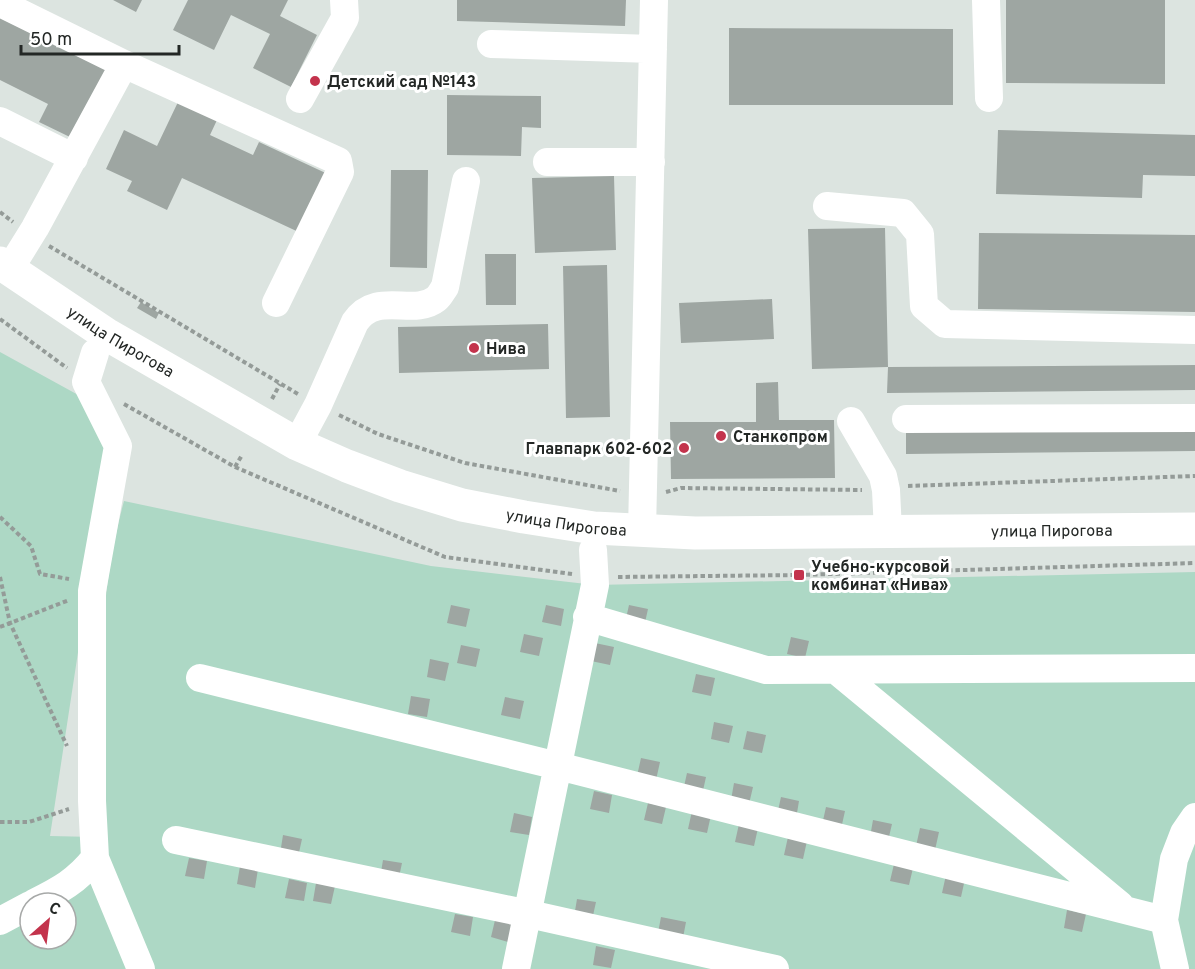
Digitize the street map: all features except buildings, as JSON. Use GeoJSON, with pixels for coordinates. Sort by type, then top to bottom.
{"type":"FeatureCollection","features":[{"type":"Feature","properties":{"kind":"main road","name":"улица Пирогова"},"geometry":{"type":"LineString","coordinates":[[2,276],[100,343],[292,453],[347,466],[400,486],[462,505],[524,517],[594,539],[642,542],[695,533],[889,543],[1195,549]]}},
{"type":"Feature","properties":{"kind":"main road","name":"улица Пирогова"},"geometry":{"type":"LineString","coordinates":[[889,543],[1195,529]]}},
{"type":"Feature","properties":{"kind":"street"},"geometry":{"type":"LineString","coordinates":[[300,99],[345,18],[344,0]]}},
{"type":"Feature","properties":{"kind":"street"},"geometry":{"type":"LineString","coordinates":[[642,542],[654,0]]}},
{"type":"Feature","properties":{"kind":"street"},"geometry":{"type":"LineString","coordinates":[[986,0],[988,98]]}},
{"type":"Feature","properties":{"kind":"street"},"geometry":{"type":"LineString","coordinates":[[0,3],[124,64],[338,161],[340,172],[276,303]]}},
{"type":"Feature","properties":{"kind":"street"},"geometry":{"type":"LineString","coordinates":[[491,44],[653,49]]}},
{"type":"Feature","properties":{"kind":"street"},"geometry":{"type":"LineString","coordinates":[[2,276],[74,158],[124,64]]}},
{"type":"Feature","properties":{"kind":"street"},"geometry":{"type":"LineString","coordinates":[[0,121],[74,158]]}},
{"type":"Feature","properties":{"kind":"street"},"geometry":{"type":"LineString","coordinates":[[547,162],[651,162]]}},
{"type":"Feature","properties":{"kind":"street"},"geometry":{"type":"LineString","coordinates":[[292,453],[318,405],[355,322],[362,312],[372,307],[426,304],[437,298],[445,287],[465,181]]}},
{"type":"Feature","properties":{"kind":"street"},"geometry":{"type":"LineString","coordinates":[[827,206],[903,213],[920,234],[924,306],[945,324],[1195,330]]}},
{"type":"Feature","properties":{"kind":"street"},"geometry":{"type":"LineString","coordinates":[[100,343],[86,382],[118,446],[93,587],[92,801],[95,858],[142,969]]}},
{"type":"Feature","properties":{"kind":"street"},"geometry":{"type":"LineString","coordinates":[[906,419],[1195,418]]}},
{"type":"Feature","properties":{"kind":"street"},"geometry":{"type":"LineString","coordinates":[[851,421],[883,476],[889,543]]}},
{"type":"Feature","properties":{"kind":"street"},"geometry":{"type":"LineString","coordinates":[[516,969],[595,585],[594,539]]}},
{"type":"Feature","properties":{"kind":"street"},"geometry":{"type":"LineString","coordinates":[[587,617],[766,670],[1195,668]]}},
{"type":"Feature","properties":{"kind":"street"},"geometry":{"type":"LineString","coordinates":[[837,670],[1126,911]]}},
{"type":"Feature","properties":{"kind":"street"},"geometry":{"type":"LineString","coordinates":[[200,678],[558,766],[1164,920]]}},
{"type":"Feature","properties":{"kind":"street"},"geometry":{"type":"LineString","coordinates":[[1175,969],[1164,920],[1174,859],[1184,833],[1195,817]]}},
{"type":"Feature","properties":{"kind":"street"},"geometry":{"type":"LineString","coordinates":[[176,840],[529,914],[775,969]]}},
{"type":"Feature","properties":{"kind":"street"},"geometry":{"type":"LineString","coordinates":[[57,891],[70,884],[85,871],[95,858]]}},
{"type":"Feature","properties":{"kind":"street"},"geometry":{"type":"LineString","coordinates":[[0,921],[18,911]]}},
{"type":"Feature","properties":{"kind":"path"},"geometry":{"type":"LineString","coordinates":[[49,245],[304,398]]}},
{"type":"Feature","properties":{"kind":"path"},"geometry":{"type":"LineString","coordinates":[[336,414],[378,434],[465,463],[625,492]]}},
{"type":"Feature","properties":{"kind":"path"},"geometry":{"type":"LineString","coordinates":[[235,467],[242,455]]}},
{"type":"Feature","properties":{"kind":"path"},"geometry":{"type":"LineString","coordinates":[[902,488],[909,485],[1195,476]]}},
{"type":"Feature","properties":{"kind":"path"},"geometry":{"type":"LineString","coordinates":[[662,493],[681,488],[865,490]]}},
{"type":"Feature","properties":{"kind":"path"},"geometry":{"type":"LineString","coordinates":[[0,517],[31,546],[40,574],[93,587]]}},
{"type":"Feature","properties":{"kind":"path"},"geometry":{"type":"LineString","coordinates":[[0,578],[10,623],[68,748]]}},
{"type":"Feature","properties":{"kind":"path"},"geometry":{"type":"LineString","coordinates":[[0,627],[93,587]]}},
{"type":"Feature","properties":{"kind":"path"},"geometry":{"type":"LineString","coordinates":[[0,822],[30,822],[92,801]]}},
{"type":"Feature","properties":{"kind":"green space"},"geometry":{"type":"Polygon","coordinates":[[[0,352],[111,413],[102,495],[50,836],[94,837],[103,625],[115,541],[124,501],[431,566],[595,585],[1195,572],[1195,969],[0,969],[0,352]]]}},
{"type":"Feature","properties":{"kind":"place","name":"Детский сад №143"},"geometry":{"type":"Point","coordinates":[315,81]}},
{"type":"Feature","properties":{"kind":"place","name":"Нива"},"geometry":{"type":"Point","coordinates":[474,348]}},
{"type":"Feature","properties":{"kind":"place","name":"Станкопром"},"geometry":{"type":"Point","coordinates":[721,436]}},
{"type":"Feature","properties":{"kind":"place","name":"Главпарк 602-602"},"geometry":{"type":"Point","coordinates":[684,448]}},
{"type":"Feature","properties":{"kind":"place","name":"Учебно-курсовой комбинат «Нива»"},"geometry":{"type":"Point","coordinates":[799,575]}}]}
